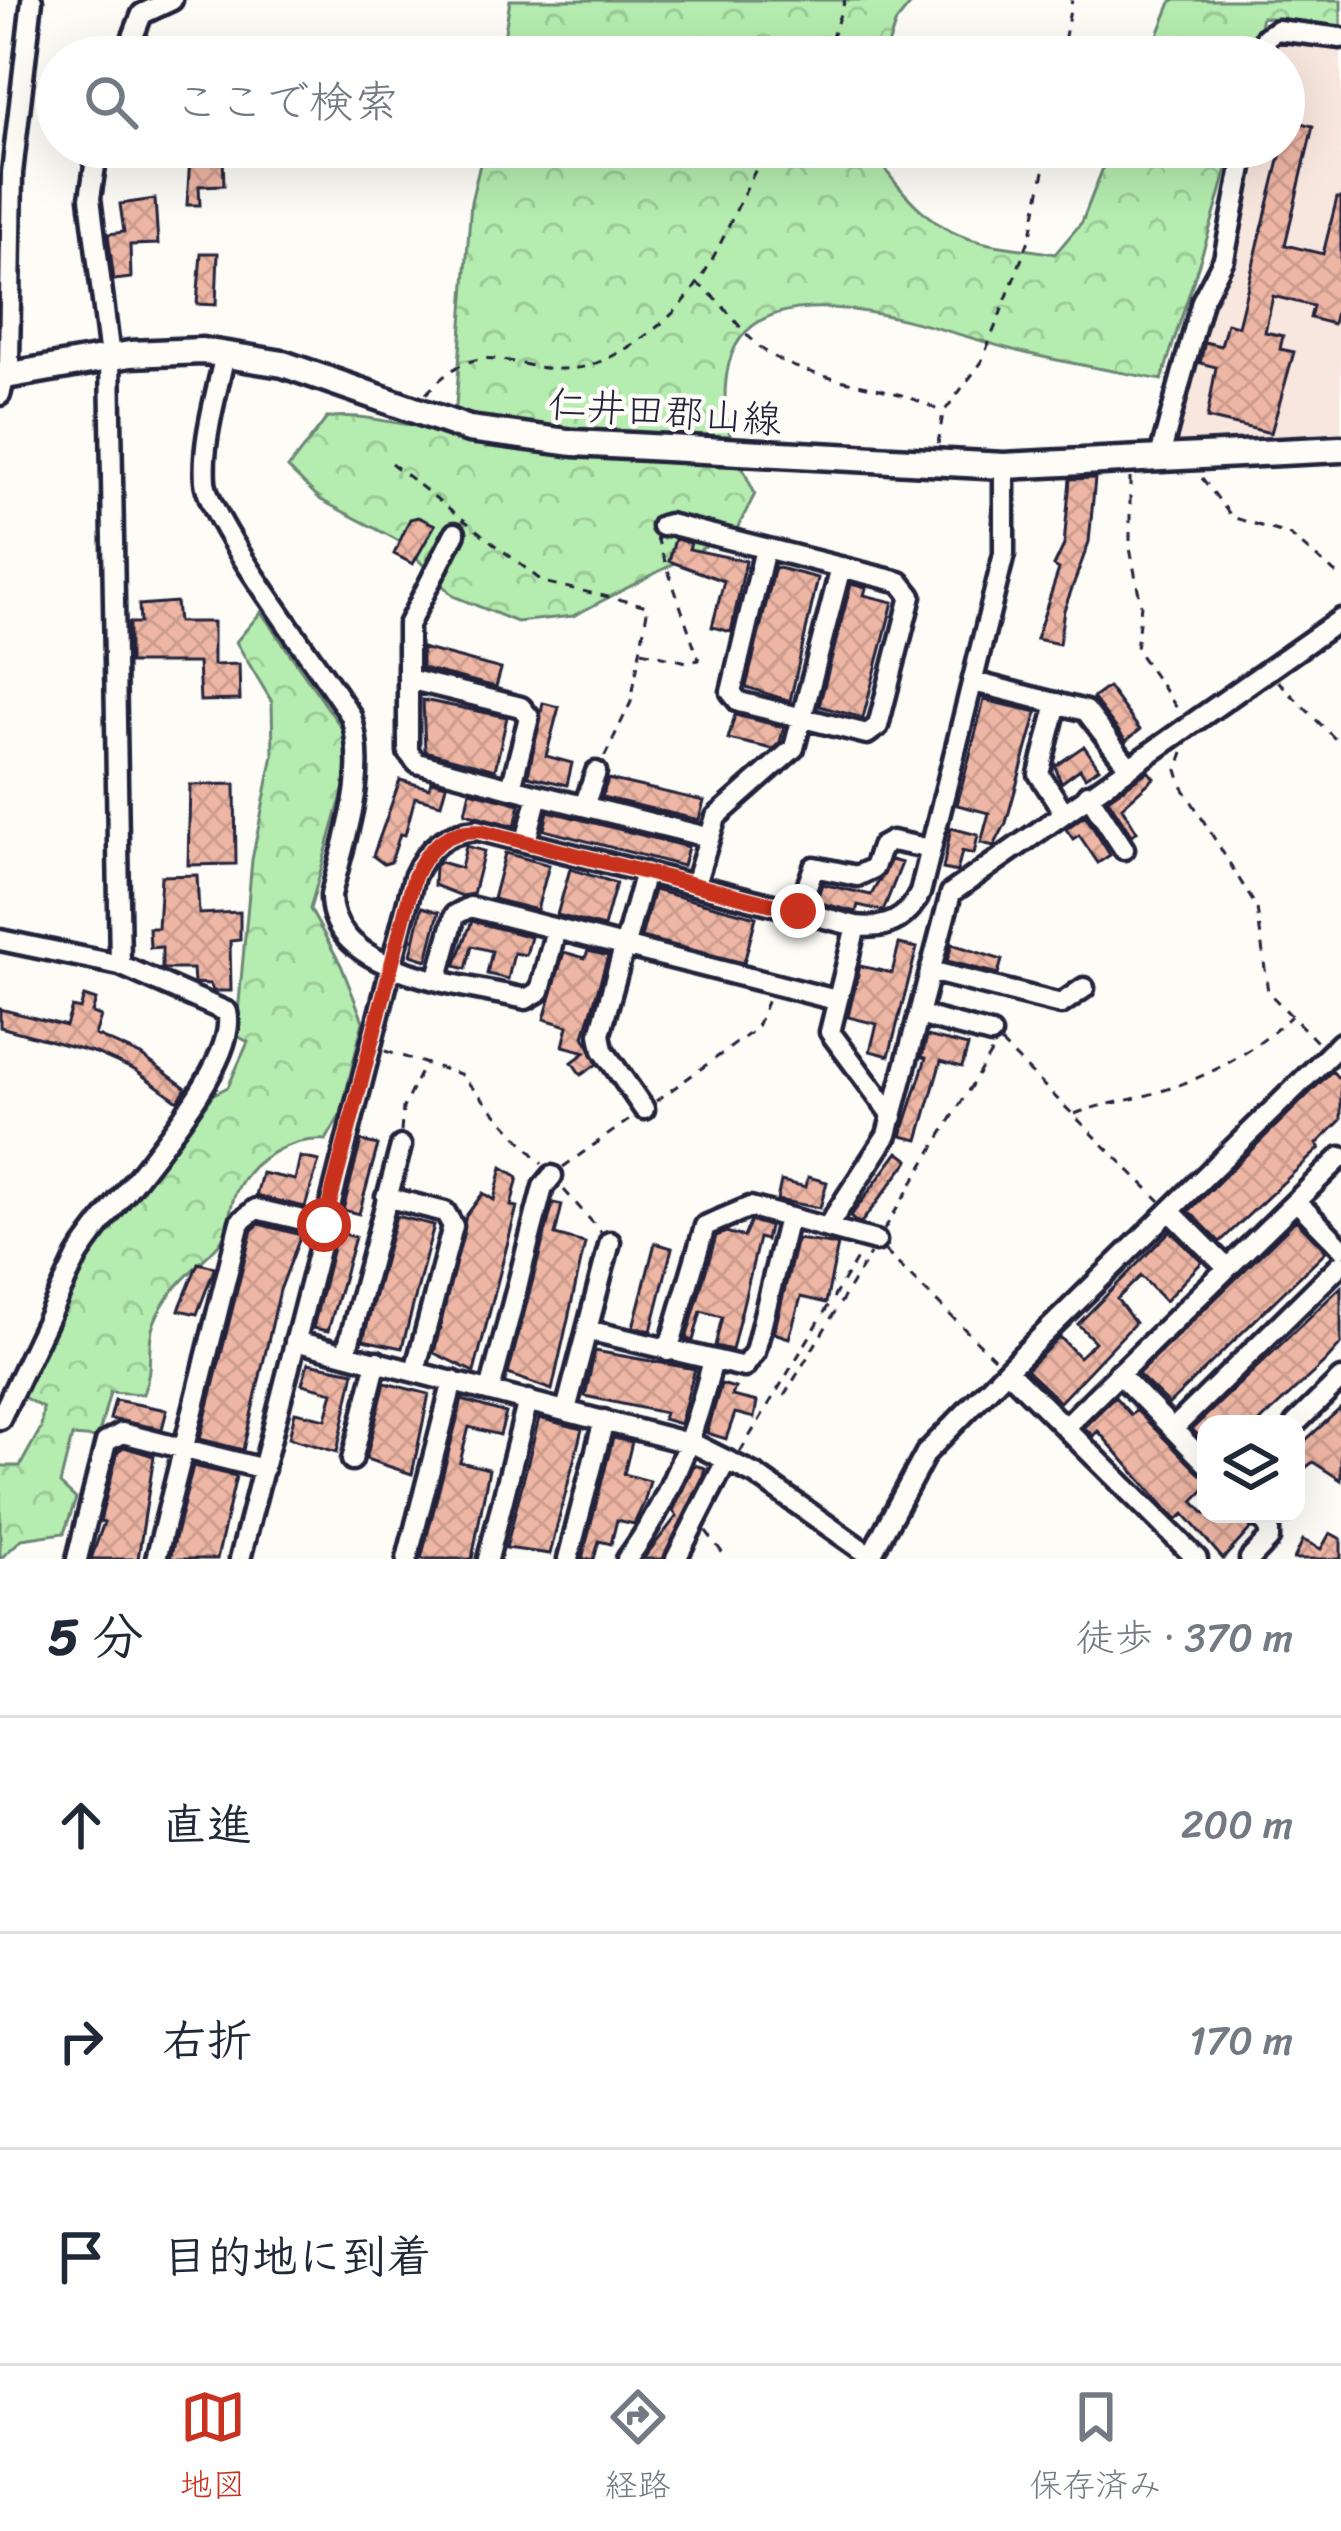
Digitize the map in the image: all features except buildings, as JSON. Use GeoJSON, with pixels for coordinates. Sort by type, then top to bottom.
{"type":"FeatureCollection","features":[{"type":"Feature","properties":{"kind":"main road","name":"仁井田郡山線"},"geometry":{"type":"LineString","coordinates":[[2,383],[151,351],[225,353],[283,364],[508,437],[1004,466],[1341,449]]}},
{"type":"Feature","properties":{"kind":"street"},"geometry":{"type":"LineString","coordinates":[[2,383],[12,173],[32,0]]}},
{"type":"Feature","properties":{"kind":"street"},"geometry":{"type":"LineString","coordinates":[[133,36],[142,14],[172,0]]}},
{"type":"Feature","properties":{"kind":"street"},"geometry":{"type":"LineString","coordinates":[[1267,36],[1276,30],[1341,38]]}},
{"type":"Feature","properties":{"kind":"street"},"geometry":{"type":"LineString","coordinates":[[95,168],[90,198],[110,357],[120,965]]}},
{"type":"Feature","properties":{"kind":"street"},"geometry":{"type":"LineString","coordinates":[[1159,460],[1202,301],[1224,259],[1242,168]]}},
{"type":"Feature","properties":{"kind":"street"},"geometry":{"type":"LineString","coordinates":[[225,353],[205,457],[205,487],[224,527],[351,716],[360,747],[358,782],[331,913],[356,952],[392,966],[526,999],[540,991],[556,929]]}},
{"type":"Feature","properties":{"kind":"street"},"geometry":{"type":"LineString","coordinates":[[240,1559],[414,878],[433,847],[472,830],[856,926],[881,927],[910,910],[931,849],[1004,554],[1004,466]]}},
{"type":"Feature","properties":{"kind":"street"},"geometry":{"type":"LineString","coordinates":[[662,526],[765,549],[900,582],[911,596],[878,726],[867,734],[739,702],[730,689],[765,549]]}},
{"type":"Feature","properties":{"kind":"street"},"geometry":{"type":"LineString","coordinates":[[455,533],[408,625],[407,752],[417,763],[707,837]]}},
{"type":"Feature","properties":{"kind":"street"},"geometry":{"type":"LineString","coordinates":[[695,884],[716,817],[793,751],[841,567]]}},
{"type":"Feature","properties":{"kind":"street"},"geometry":{"type":"LineString","coordinates":[[828,1226],[893,1117],[951,892],[1341,619]]}},
{"type":"Feature","properties":{"kind":"street"},"geometry":{"type":"LineString","coordinates":[[408,679],[520,707],[529,717],[511,788]]}},
{"type":"Feature","properties":{"kind":"street"},"geometry":{"type":"LineString","coordinates":[[974,682],[1089,713],[1128,766]]}},
{"type":"Feature","properties":{"kind":"street"},"geometry":{"type":"LineString","coordinates":[[1057,703],[1039,774],[1064,811]]}},
{"type":"Feature","properties":{"kind":"street"},"geometry":{"type":"LineString","coordinates":[[584,806],[596,772]]}},
{"type":"Feature","properties":{"kind":"street"},"geometry":{"type":"LineString","coordinates":[[1088,794],[1124,850]]}},
{"type":"Feature","properties":{"kind":"street"},"geometry":{"type":"LineString","coordinates":[[526,841],[538,795]]}},
{"type":"Feature","properties":{"kind":"street"},"geometry":{"type":"LineString","coordinates":[[798,911],[814,867],[860,876],[874,868],[880,847],[892,841],[931,849]]}},
{"type":"Feature","properties":{"kind":"street"},"geometry":{"type":"LineString","coordinates":[[644,1109],[603,1050],[601,1037],[645,872]]}},
{"type":"Feature","properties":{"kind":"street"},"geometry":{"type":"LineString","coordinates":[[438,977],[457,912],[470,907],[836,1000]]}},
{"type":"Feature","properties":{"kind":"street"},"geometry":{"type":"LineString","coordinates":[[856,926],[831,1036],[893,1117]]}},
{"type":"Feature","properties":{"kind":"street"},"geometry":{"type":"LineString","coordinates":[[0,940],[120,965],[226,1012],[226,1038],[191,1104],[131,1191],[92,1232],[0,1419]]}},
{"type":"Feature","properties":{"kind":"street"},"geometry":{"type":"LineString","coordinates":[[930,970],[1061,1004],[1084,988]]}},
{"type":"Feature","properties":{"kind":"street"},"geometry":{"type":"LineString","coordinates":[[919,1015],[995,1037]]}},
{"type":"Feature","properties":{"kind":"street"},"geometry":{"type":"LineString","coordinates":[[295,1341],[685,1442],[730,1463],[873,1557],[926,1453],[1170,1210],[1337,1055]]}},
{"type":"Feature","properties":{"kind":"street"},"geometry":{"type":"LineString","coordinates":[[346,1353],[401,1146]]}},
{"type":"Feature","properties":{"kind":"street"},"geometry":{"type":"LineString","coordinates":[[1066,1426],[1341,1157]]}},
{"type":"Feature","properties":{"kind":"street"},"geometry":{"type":"LineString","coordinates":[[490,1390],[543,1187],[552,1176]]}},
{"type":"Feature","properties":{"kind":"street"},"geometry":{"type":"LineString","coordinates":[[386,1197],[445,1212],[453,1226],[415,1371]]}},
{"type":"Feature","properties":{"kind":"street"},"geometry":{"type":"LineString","coordinates":[[1296,1201],[1341,1247]]}},
{"type":"Feature","properties":{"kind":"street"},"geometry":{"type":"LineString","coordinates":[[668,1352],[701,1228],[744,1207],[874,1240]]}},
{"type":"Feature","properties":{"kind":"street"},"geometry":{"type":"LineString","coordinates":[[156,1559],[242,1218],[256,1209],[324,1225]]}},
{"type":"Feature","properties":{"kind":"street"},"geometry":{"type":"LineString","coordinates":[[1170,1210],[1227,1268]]}},
{"type":"Feature","properties":{"kind":"street"},"geometry":{"type":"LineString","coordinates":[[587,1330],[739,1369],[752,1359],[788,1218]]}},
{"type":"Feature","properties":{"kind":"street"},"geometry":{"type":"LineString","coordinates":[[566,1410],[610,1242]]}},
{"type":"Feature","properties":{"kind":"street"},"geometry":{"type":"LineString","coordinates":[[1173,1429],[1341,1264]]}},
{"type":"Feature","properties":{"kind":"street"},"geometry":{"type":"LineString","coordinates":[[352,1460],[377,1361]]}},
{"type":"Feature","properties":{"kind":"street"},"geometry":{"type":"LineString","coordinates":[[627,1559],[651,1528],[698,1421],[712,1364]]}},
{"type":"Feature","properties":{"kind":"street"},"geometry":{"type":"LineString","coordinates":[[1007,1370],[1198,1559]]}},
{"type":"Feature","properties":{"kind":"street"},"geometry":{"type":"LineString","coordinates":[[1118,1373],[1197,1454]]}},
{"type":"Feature","properties":{"kind":"street"},"geometry":{"type":"LineString","coordinates":[[1304,1415],[1341,1379]]}},
{"type":"Feature","properties":{"kind":"street"},"geometry":{"type":"LineString","coordinates":[[407,1559],[453,1381]]}},
{"type":"Feature","properties":{"kind":"street"},"geometry":{"type":"LineString","coordinates":[[488,1559],[528,1400]]}},
{"type":"Feature","properties":{"kind":"street"},"geometry":{"type":"LineString","coordinates":[[568,1559],[604,1420]]}},
{"type":"Feature","properties":{"kind":"street"},"geometry":{"type":"LineString","coordinates":[[77,1559],[106,1442],[122,1433],[264,1469]]}},
{"type":"Feature","properties":{"kind":"street"},"geometry":{"type":"LineString","coordinates":[[676,1559],[730,1463]]}},
{"type":"Feature","properties":{"kind":"street"},"geometry":{"type":"LineString","coordinates":[[1250,1559],[1269,1539],[1265,1523]]}},
{"type":"Feature","properties":{"kind":"path"},"geometry":{"type":"LineString","coordinates":[[832,36],[845,0]]}},
{"type":"Feature","properties":{"kind":"path"},"geometry":{"type":"LineString","coordinates":[[1065,36],[1072,0]]}},
{"type":"Feature","properties":{"kind":"path"},"geometry":{"type":"LineString","coordinates":[[412,409],[444,374],[489,355],[564,368],[601,360],[678,308],[734,221],[759,168]]}},
{"type":"Feature","properties":{"kind":"path"},"geometry":{"type":"LineString","coordinates":[[936,462],[943,413],[981,363],[1031,235],[1045,168]]}},
{"type":"Feature","properties":{"kind":"path"},"geometry":{"type":"LineString","coordinates":[[695,283],[719,298],[770,354],[911,397],[943,413]]}},
{"type":"Feature","properties":{"kind":"path"},"geometry":{"type":"LineString","coordinates":[[1192,459],[1232,517],[1290,535],[1341,578]]}},
{"type":"Feature","properties":{"kind":"path"},"geometry":{"type":"LineString","coordinates":[[1130,461],[1130,548],[1141,605],[1136,649],[1190,726],[1179,779],[1257,908],[1265,986],[1291,1016],[1337,1055]]}},
{"type":"Feature","properties":{"kind":"path"},"geometry":{"type":"LineString","coordinates":[[391,463],[543,581],[647,605],[650,615],[627,716],[596,772]]}},
{"type":"Feature","properties":{"kind":"path"},"geometry":{"type":"LineString","coordinates":[[642,651],[687,662],[698,660],[660,558],[657,542],[662,526]]}},
{"type":"Feature","properties":{"kind":"path"},"geometry":{"type":"LineString","coordinates":[[1268,672],[1341,745]]}},
{"type":"Feature","properties":{"kind":"path"},"geometry":{"type":"LineString","coordinates":[[552,1176],[756,1029],[772,984]]}},
{"type":"Feature","properties":{"kind":"path"},"geometry":{"type":"LineString","coordinates":[[1073,1115],[1156,1093],[1229,1065],[1262,1045],[1291,1016]]}},
{"type":"Feature","properties":{"kind":"path"},"geometry":{"type":"LineString","coordinates":[[784,1396],[995,1037],[1170,1210]]}},
{"type":"Feature","properties":{"kind":"path"},"geometry":{"type":"LineString","coordinates":[[370,1048],[460,1074],[610,1242]]}},
{"type":"Feature","properties":{"kind":"path"},"geometry":{"type":"LineString","coordinates":[[401,1146],[404,1108],[426,1061]]}},
{"type":"Feature","properties":{"kind":"path"},"geometry":{"type":"LineString","coordinates":[[874,1240],[1007,1370]]}},
{"type":"Feature","properties":{"kind":"path"},"geometry":{"type":"LineString","coordinates":[[730,1463],[874,1240]]}},
{"type":"Feature","properties":{"kind":"path"},"geometry":{"type":"LineString","coordinates":[[697,1521],[728,1559]]}},
{"type":"Feature","properties":{"kind":"shaded area"},"geometry":{"type":"Polygon","coordinates":[[[1305,40],[1341,46],[1341,432],[1179,442],[1175,438],[1246,168],[1305,168],[1305,40]]]}},
{"type":"Feature","properties":{"kind":"green space"},"geometry":{"type":"Polygon","coordinates":[[[510,0],[914,0],[891,36],[504,36],[510,0]]]}},
{"type":"Feature","properties":{"kind":"green space"},"geometry":{"type":"Polygon","coordinates":[[[1172,0],[1341,0],[1341,27],[1262,17],[1258,36],[1157,36],[1172,0]]]}},
{"type":"Feature","properties":{"kind":"green space"},"geometry":{"type":"Polygon","coordinates":[[[479,168],[884,168],[918,207],[952,232],[1055,254],[1082,222],[1103,168],[1226,168],[1162,380],[1035,355],[856,310],[813,308],[776,314],[746,331],[729,363],[725,399],[729,431],[755,494],[738,527],[573,616],[517,622],[453,596],[401,542],[321,500],[288,468],[327,418],[362,417],[426,426],[455,419],[471,202],[479,168]]]}},
{"type":"Feature","properties":{"kind":"green space"},"geometry":{"type":"Polygon","coordinates":[[[261,612],[343,730],[348,773],[310,909],[341,965],[363,1021],[341,1114],[326,1140],[286,1146],[262,1160],[243,1180],[222,1240],[160,1310],[151,1332],[143,1394],[110,1392],[98,1438],[72,1436],[60,1484],[76,1499],[64,1533],[22,1539],[0,1559],[0,1466],[20,1466],[41,1428],[43,1408],[18,1394],[86,1252],[204,1099],[228,1087],[248,1042],[236,1035],[252,860],[273,755],[272,702],[236,642],[261,612]]]}},
{"type":"Feature","properties":{"kind":"route"},"geometry":{"type":"LineString","coordinates":[[324,1225],[414,878],[428,852],[448,836],[482,831],[798,911]]}}]}
